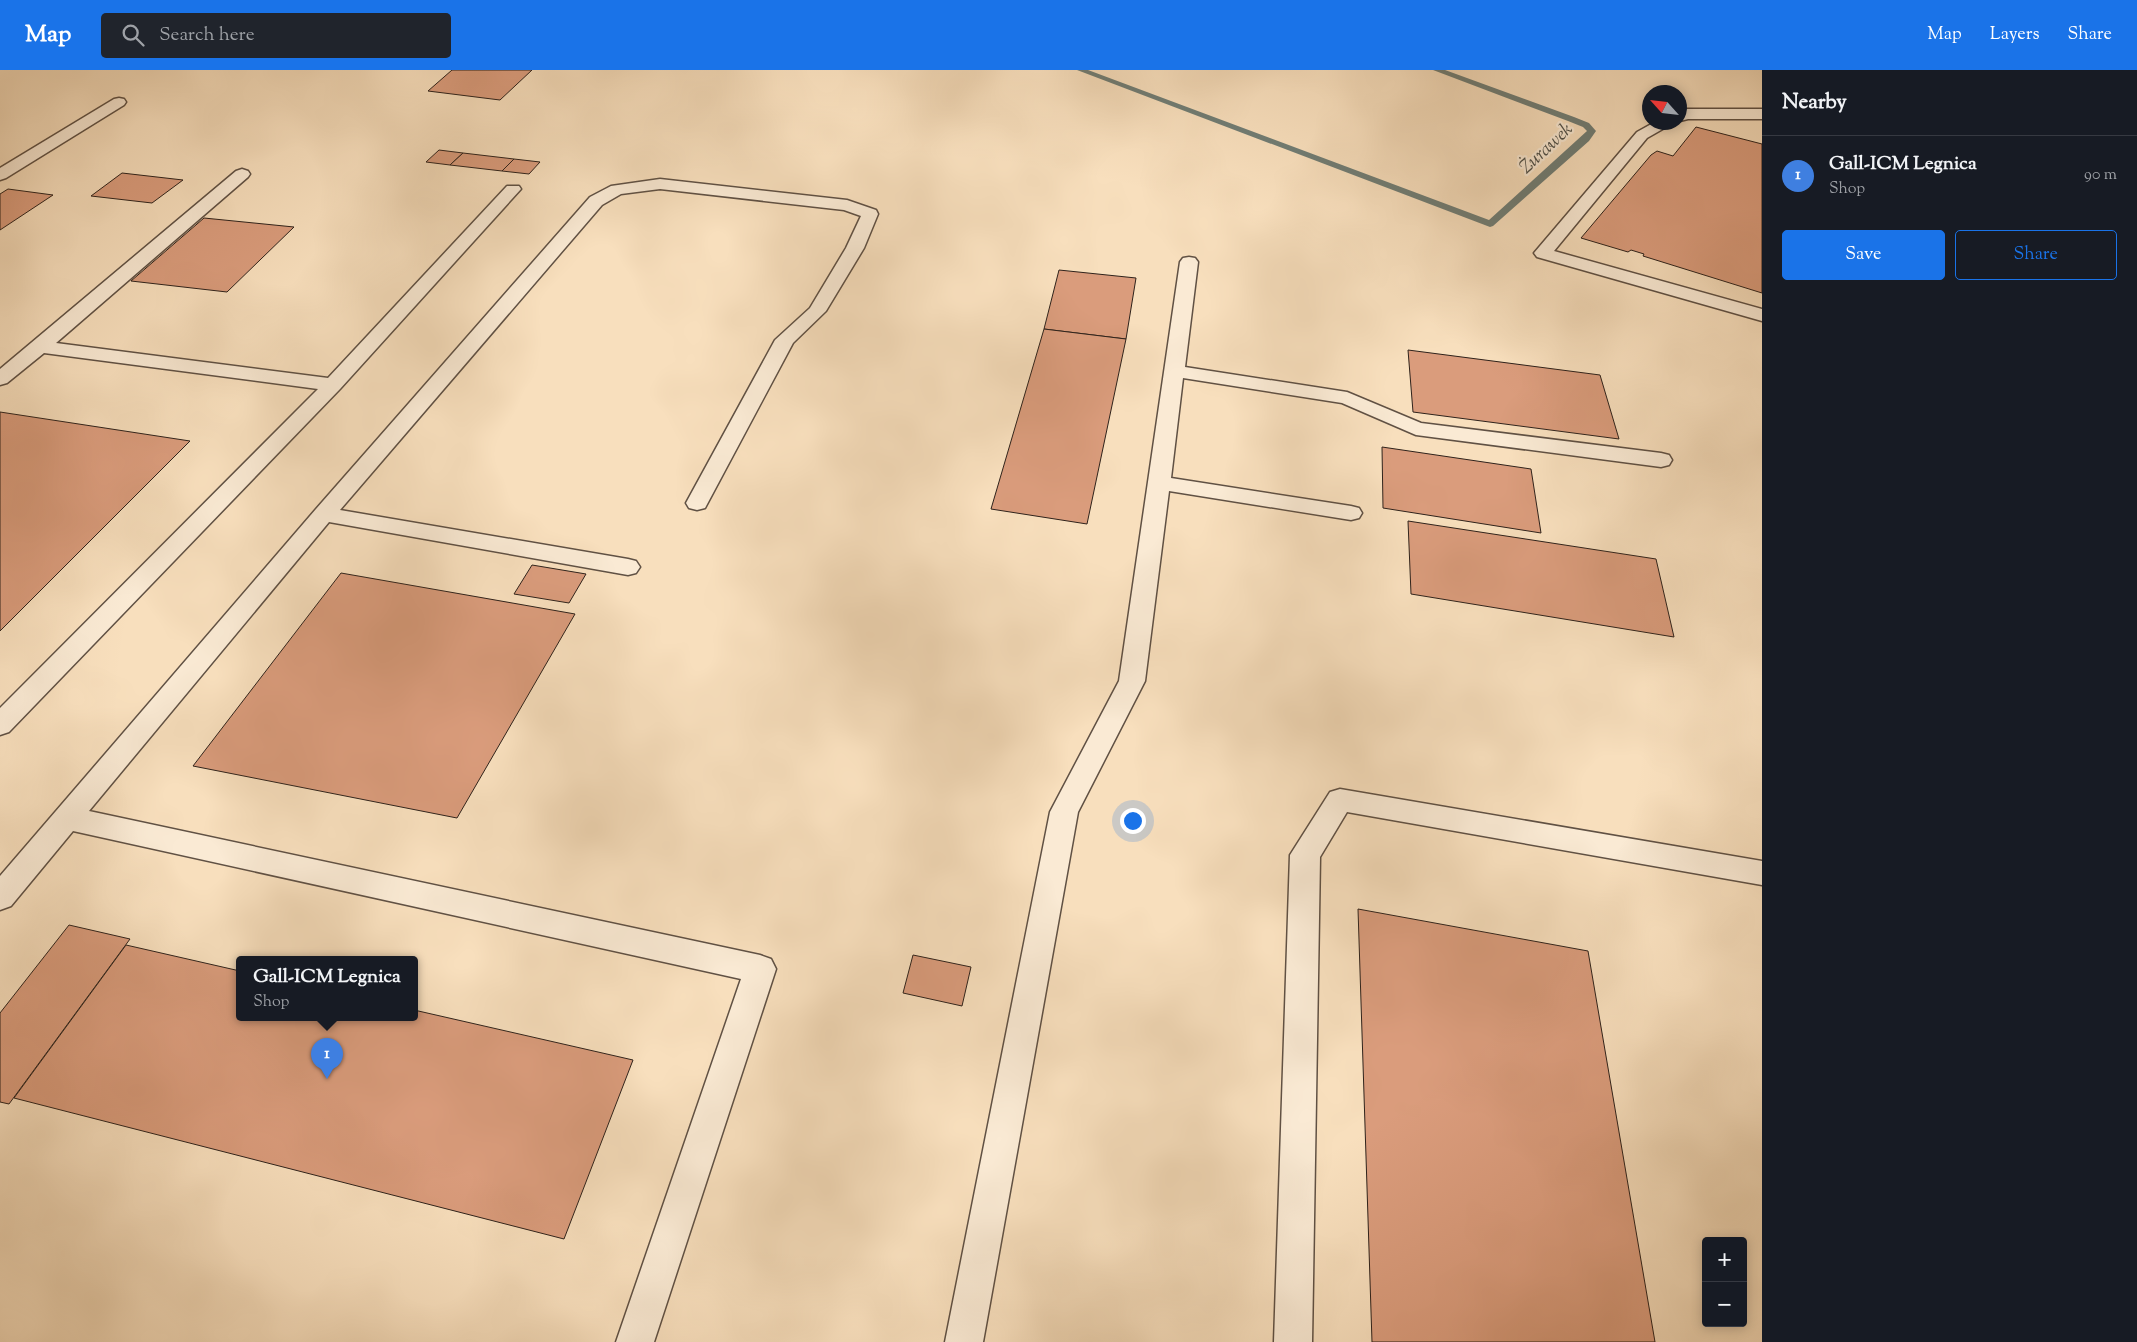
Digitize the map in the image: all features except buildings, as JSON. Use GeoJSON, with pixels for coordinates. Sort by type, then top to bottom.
{"type":"FeatureCollection","features":[{"type":"Feature","properties":{"kind":"lane"},"geometry":{"type":"LineString","coordinates":[[0,175],[119,102]]}},
{"type":"Feature","properties":{"kind":"lane"},"geometry":{"type":"LineString","coordinates":[[1687,114],[1762,114]]}},
{"type":"Feature","properties":{"kind":"lane"},"geometry":{"type":"LineString","coordinates":[[1652,130],[1642,135],[1543,253],[1762,315]]}},
{"type":"Feature","properties":{"kind":"lane"},"geometry":{"type":"LineString","coordinates":[[0,379],[242,174]]}},
{"type":"Feature","properties":{"kind":"lane"},"geometry":{"type":"LineString","coordinates":[[0,897],[324,514],[596,201],[617,190],[660,184],[847,205],[870,214],[855,248],[817,311],[785,340],[697,503]]}},
{"type":"Feature","properties":{"kind":"lane"},"geometry":{"type":"LineString","coordinates":[[0,725],[334,385],[513,189]]}},
{"type":"Feature","properties":{"kind":"lane"},"geometry":{"type":"LineString","coordinates":[[964,1342],[1064,812],[1132,681],[1189,262]]}},
{"type":"Feature","properties":{"kind":"lane"},"geometry":{"type":"LineString","coordinates":[[40,347],[334,385]]}},
{"type":"Feature","properties":{"kind":"lane"},"geometry":{"type":"LineString","coordinates":[[1174,371],[1347,398],[1416,429],[1661,460]]}},
{"type":"Feature","properties":{"kind":"lane"},"geometry":{"type":"LineString","coordinates":[[1159,483],[1351,513]]}},
{"type":"Feature","properties":{"kind":"lane"},"geometry":{"type":"LineString","coordinates":[[324,514],[628,567]]}},
{"type":"Feature","properties":{"kind":"lane"},"geometry":{"type":"LineString","coordinates":[[1293,1342],[1305,855],[1340,800],[1762,873]]}},
{"type":"Feature","properties":{"kind":"lane"},"geometry":{"type":"LineString","coordinates":[[68,818],[760,969],[635,1342]]}},
{"type":"Feature","properties":{"kind":"waterway","name":"Żurawek"},"geometry":{"type":"LineString","coordinates":[[1081,70],[1490,224],[1586,139],[1592,131],[1586,125],[1571,119],[1437,70]]}},
{"type":"Feature","properties":{"kind":"place","name":"Gall-ICM Legnica"},"geometry":{"type":"Point","coordinates":[327,1079]}}]}
